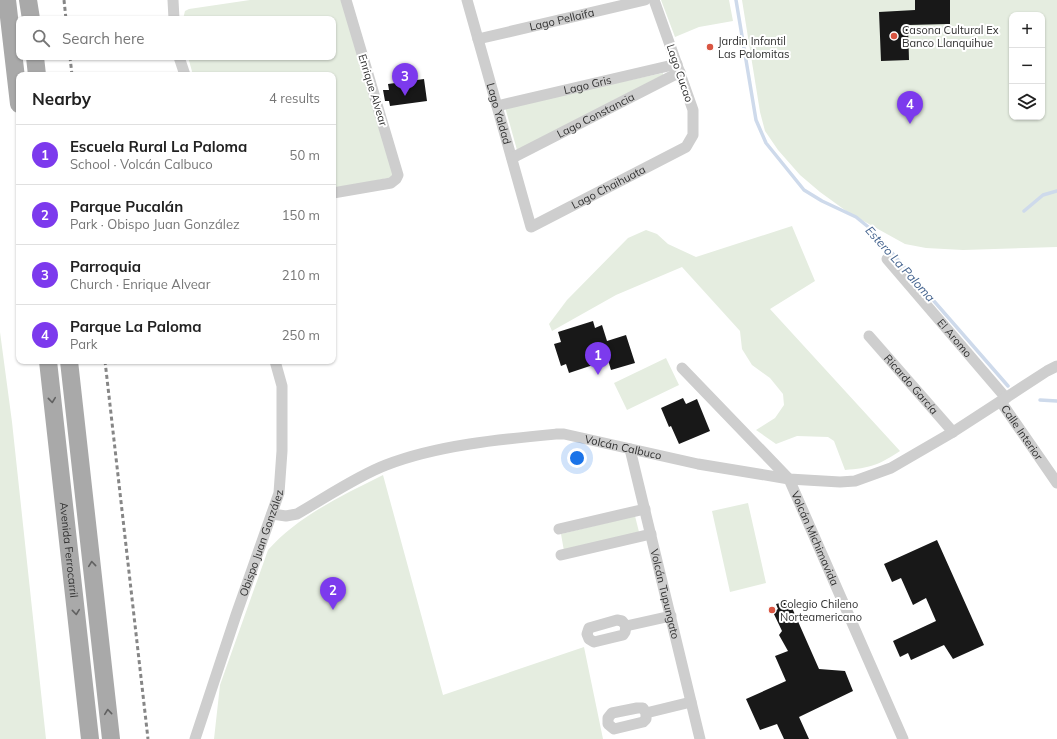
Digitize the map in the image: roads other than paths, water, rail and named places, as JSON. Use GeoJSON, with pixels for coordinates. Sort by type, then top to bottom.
{"type":"FeatureCollection","features":[{"type":"Feature","properties":{"kind":"main road"},"geometry":{"type":"LineString","coordinates":[[28,0],[31,16]]}},
{"type":"Feature","properties":{"kind":"main road"},"geometry":{"type":"LineString","coordinates":[[6,4],[16,81]]}},
{"type":"Feature","properties":{"kind":"main road"},"geometry":{"type":"LineString","coordinates":[[35,60],[37,72]]}},
{"type":"Feature","properties":{"kind":"main road","name":"Avenida Ferrocarril"},"geometry":{"type":"LineString","coordinates":[[48,364],[90,739]]}},
{"type":"Feature","properties":{"kind":"main road","name":"Avenida Ferrocarril"},"geometry":{"type":"LineString","coordinates":[[69,364],[111,739]]}},
{"type":"Feature","properties":{"kind":"street"},"geometry":{"type":"LineString","coordinates":[[174,16],[175,0]]}},
{"type":"Feature","properties":{"kind":"street","name":"Enrique Alvear"},"geometry":{"type":"LineString","coordinates":[[336,192],[387,184],[396,179],[398,175],[346,0]]}},
{"type":"Feature","properties":{"kind":"street","name":"Lago Yaldad"},"geometry":{"type":"LineString","coordinates":[[467,0],[532,227]]}},
{"type":"Feature","properties":{"kind":"street","name":"Lago Pellaifa"},"geometry":{"type":"LineString","coordinates":[[478,38],[645,0]]}},
{"type":"Feature","properties":{"kind":"street","name":"Lago Cucao"},"geometry":{"type":"LineString","coordinates":[[654,0],[693,110],[693,135],[686,147]]}},
{"type":"Feature","properties":{"kind":"street"},"geometry":{"type":"LineString","coordinates":[[180,60],[184,72]]}},
{"type":"Feature","properties":{"kind":"street","name":"Lago Gris"},"geometry":{"type":"LineString","coordinates":[[497,106],[679,68]]}},
{"type":"Feature","properties":{"kind":"street","name":"Lago Constancia"},"geometry":{"type":"LineString","coordinates":[[512,158],[679,68]]}},
{"type":"Feature","properties":{"kind":"street","name":"Lago Chaihuata"},"geometry":{"type":"LineString","coordinates":[[532,227],[686,147]]}},
{"type":"Feature","properties":{"kind":"street","name":"El Aromo"},"geometry":{"type":"LineString","coordinates":[[887,259],[1004,400]]}},
{"type":"Feature","properties":{"kind":"street","name":"Ricardo García"},"geometry":{"type":"LineString","coordinates":[[868,336],[952,432]]}},
{"type":"Feature","properties":{"kind":"street","name":"Obispo Juan González"},"geometry":{"type":"LineString","coordinates":[[195,739],[279,493],[282,451],[282,386],[276,364]]}},
{"type":"Feature","properties":{"kind":"street","name":"Volcán Calbuco"},"geometry":{"type":"LineString","coordinates":[[272,514],[286,516],[297,514],[376,469],[412,456],[526,437],[564,434],[630,450],[789,479],[840,482],[864,479],[890,468],[974,420],[1047,370],[1057,366]]}},
{"type":"Feature","properties":{"kind":"street","name":"Volcán Michimavida"},"geometry":{"type":"LineString","coordinates":[[682,368],[789,479],[903,739]]}},
{"type":"Feature","properties":{"kind":"street","name":"Calle Interior"},"geometry":{"type":"LineString","coordinates":[[1004,400],[1057,484]]}},
{"type":"Feature","properties":{"kind":"street","name":"Volcán Tupungato"},"geometry":{"type":"LineString","coordinates":[[630,450],[700,739]]}},
{"type":"Feature","properties":{"kind":"street"},"geometry":{"type":"LineString","coordinates":[[559,529],[645,509]]}},
{"type":"Feature","properties":{"kind":"street"},"geometry":{"type":"LineString","coordinates":[[561,555],[651,534]]}},
{"type":"Feature","properties":{"kind":"street"},"geometry":{"type":"LineString","coordinates":[[626,626],[670,616]]}},
{"type":"Feature","properties":{"kind":"street"},"geometry":{"type":"LineString","coordinates":[[646,713],[691,702]]}},
{"type":"Feature","properties":{"kind":"street","name":"Obispo Juan González"},"geometry":{"type":"LineString","coordinates":[[201,719],[201,739]]}},
{"type":"Feature","properties":{"kind":"waterway","name":"Estero La Paloma"},"geometry":{"type":"LineString","coordinates":[[736,0],[756,120],[766,143],[804,190],[822,201],[856,217],[872,230],[1008,386]]}},
{"type":"Feature","properties":{"kind":"waterway"},"geometry":{"type":"LineString","coordinates":[[1024,211],[1043,195],[1057,191]]}},
{"type":"Feature","properties":{"kind":"waterway","name":"Estero La Paloma"},"geometry":{"type":"LineString","coordinates":[[1040,400],[1057,401]]}},
{"type":"Feature","properties":{"kind":"railway"},"geometry":{"type":"LineString","coordinates":[[64,0],[66,16]]}},
{"type":"Feature","properties":{"kind":"railway"},"geometry":{"type":"LineString","coordinates":[[70,60],[72,72]]}},
{"type":"Feature","properties":{"kind":"railway"},"geometry":{"type":"LineString","coordinates":[[105,364],[148,739]]}},
{"type":"Feature","properties":{"kind":"place","name":"Casona Cultural Ex Banco Llanquihue"},"geometry":{"type":"Point","coordinates":[894,36]}},
{"type":"Feature","properties":{"kind":"place","name":"Jardin Infantil Las Palomitas"},"geometry":{"type":"Point","coordinates":[710,47]}},
{"type":"Feature","properties":{"kind":"place","name":"Parroquia"},"geometry":{"type":"Point","coordinates":[405,96]}},
{"type":"Feature","properties":{"kind":"place","name":"Parque La Paloma"},"geometry":{"type":"Point","coordinates":[910,124]}},
{"type":"Feature","properties":{"kind":"place","name":"Escuela Rural La Paloma"},"geometry":{"type":"Point","coordinates":[598,375]}},
{"type":"Feature","properties":{"kind":"place","name":"Parque Pucalán"},"geometry":{"type":"Point","coordinates":[333,610]}},
{"type":"Feature","properties":{"kind":"place","name":"Colegio Chileno Norteamericano"},"geometry":{"type":"Point","coordinates":[772,610]}}]}
